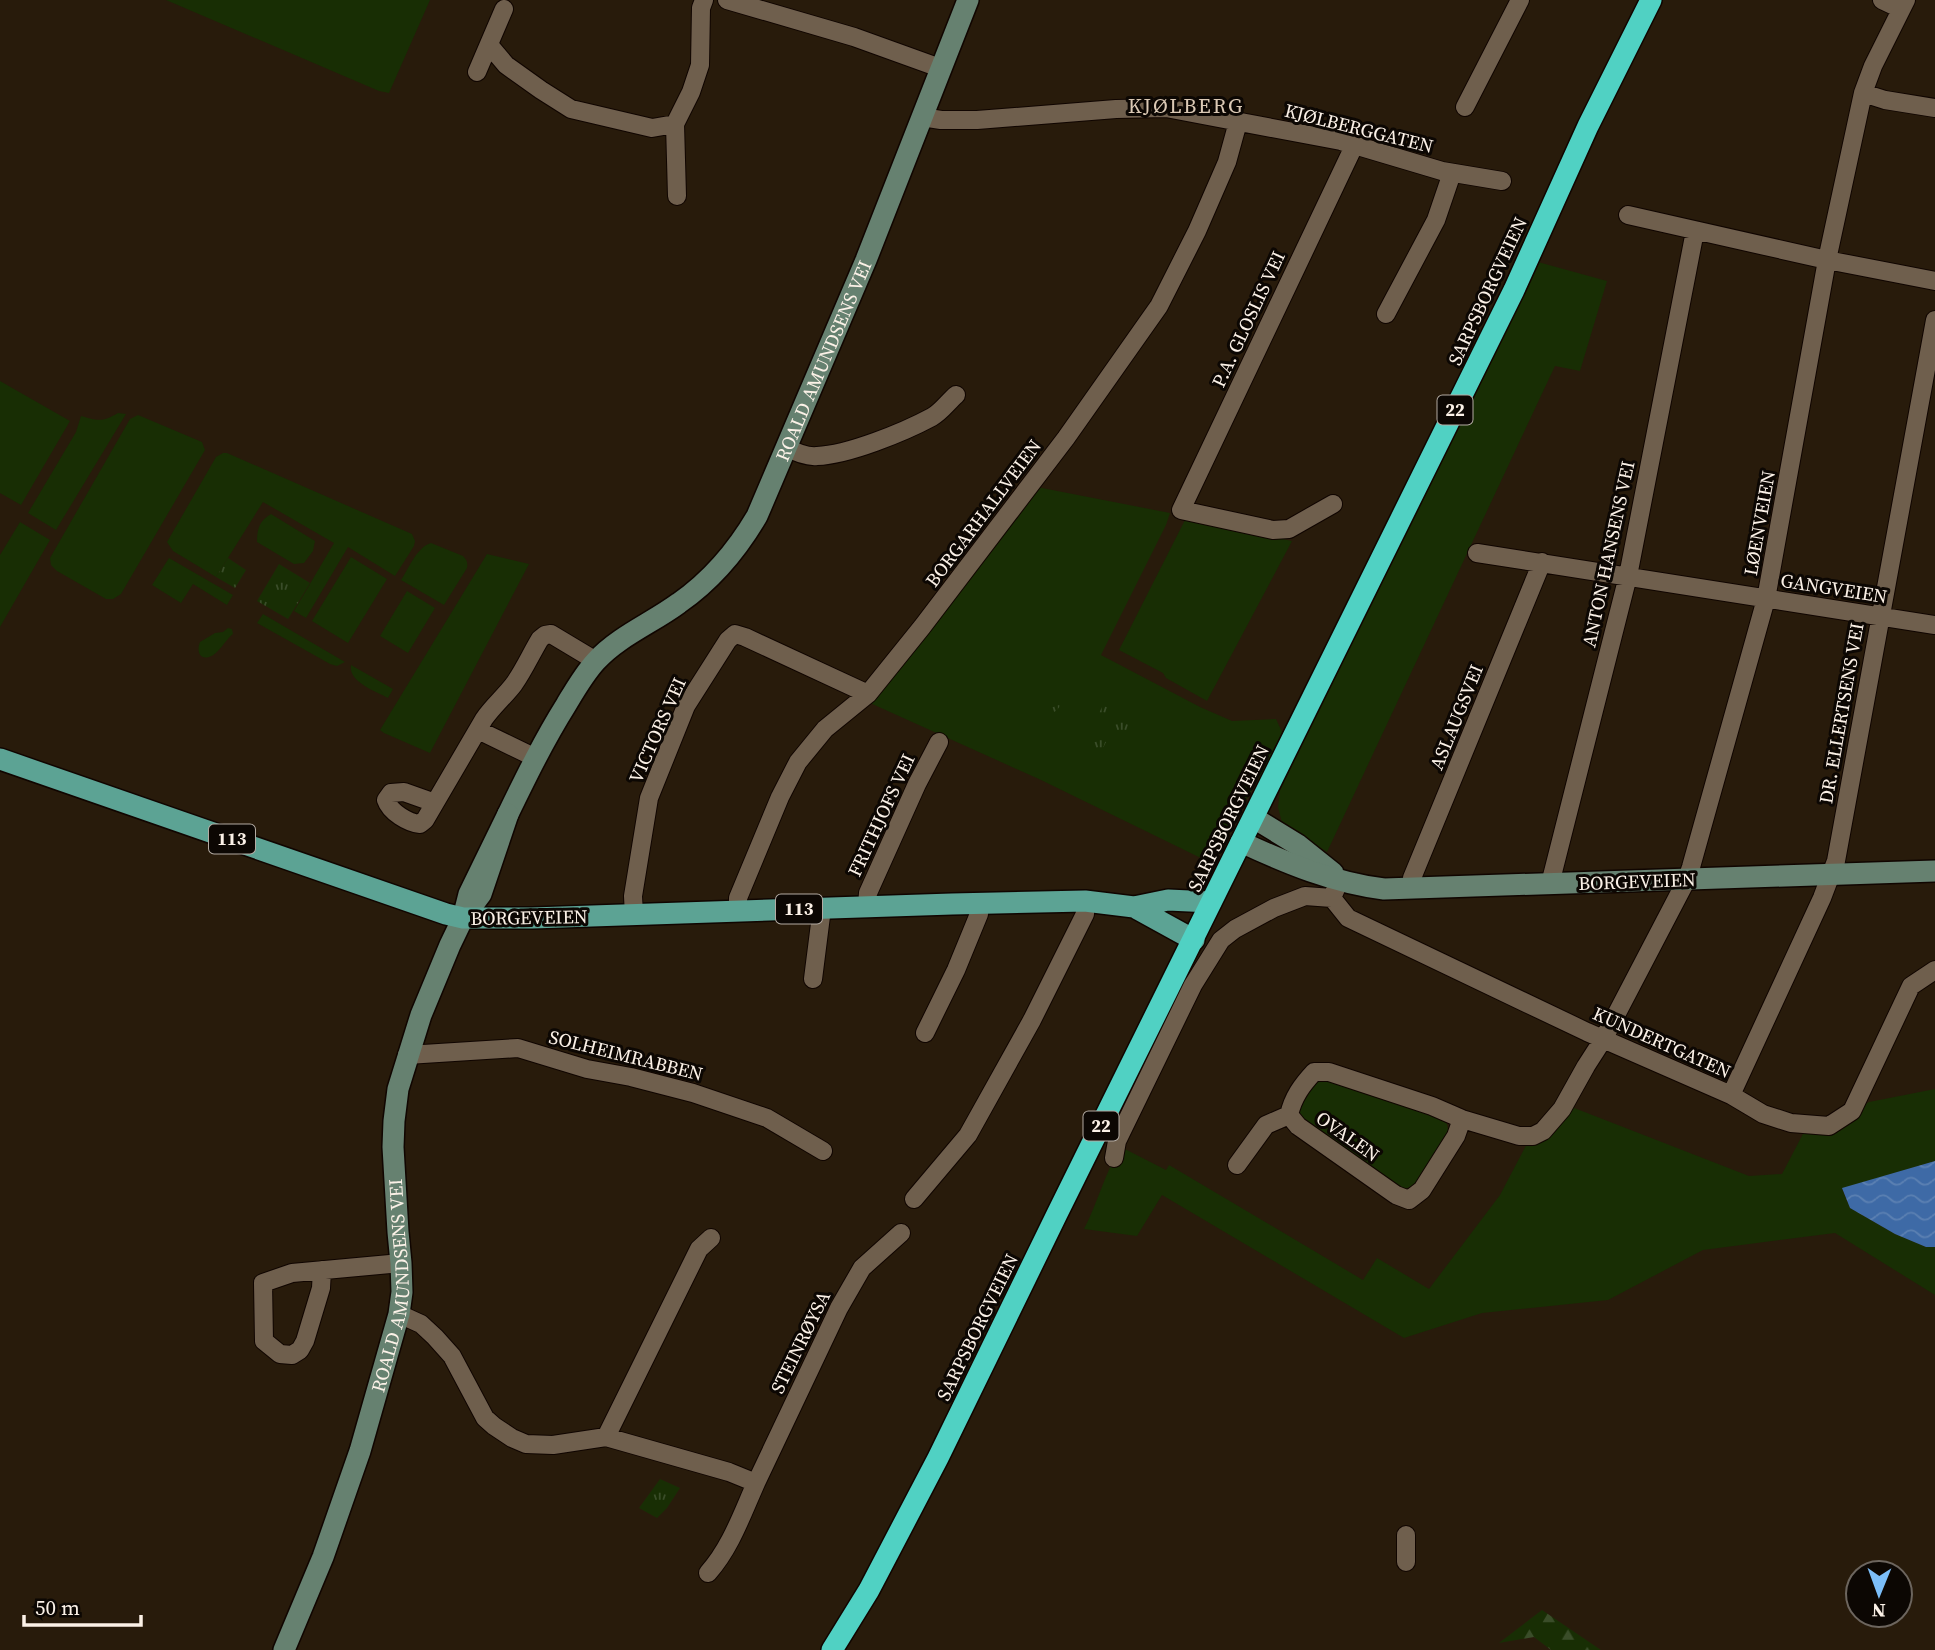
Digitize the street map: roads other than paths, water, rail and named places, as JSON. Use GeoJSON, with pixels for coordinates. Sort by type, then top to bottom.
{"type":"FeatureCollection","features":[{"type":"Feature","properties":{"kind":"highway","name":"SARPSBORGVEIEN"},"geometry":{"type":"LineString","coordinates":[[832,1650],[876,1578],[938,1458],[1514,290],[1588,126],[1651,0]]}},
{"type":"Feature","properties":{"kind":"main road","name":"BORGEVEIEN"},"geometry":{"type":"LineString","coordinates":[[0,759],[463,918],[1085,901],[1134,907],[1168,900],[1211,902]]}},
{"type":"Feature","properties":{"kind":"main road","name":"BORGEVEIEN"},"geometry":{"type":"LineString","coordinates":[[1134,907],[1194,940]]}},
{"type":"Feature","properties":{"kind":"street"},"geometry":{"type":"LineString","coordinates":[[677,197],[675,124],[691,92],[700,65],[701,8],[704,0]]}},
{"type":"Feature","properties":{"kind":"street"},"geometry":{"type":"LineString","coordinates":[[727,0],[854,37],[940,68]]}},
{"type":"Feature","properties":{"kind":"street","name":"ROALD AMUNDSENS VEI"},"geometry":{"type":"LineString","coordinates":[[284,1650],[323,1557],[360,1451],[399,1314],[402,1292],[394,1121],[398,1089],[421,1015],[450,945],[463,918],[481,894],[508,814],[536,758],[571,696],[596,661],[629,634],[679,603],[707,581],[726,561],[757,516],[841,320],[968,0]]}},
{"type":"Feature","properties":{"kind":"street"},"geometry":{"type":"LineString","coordinates":[[1465,107],[1520,0]]}},
{"type":"Feature","properties":{"kind":"street"},"geometry":{"type":"LineString","coordinates":[[1882,0],[1904,4]]}},
{"type":"Feature","properties":{"kind":"street","name":"LØENVEIEN"},"geometry":{"type":"LineString","coordinates":[[1604,1038],[1686,879],[1766,599],[1827,260],[1863,93],[1873,66],[1904,4]]}},
{"type":"Feature","properties":{"kind":"street"},"geometry":{"type":"LineString","coordinates":[[477,72],[504,9]]}},
{"type":"Feature","properties":{"kind":"street"},"geometry":{"type":"LineString","coordinates":[[490,46],[506,65],[571,109],[652,128],[675,124]]}},
{"type":"Feature","properties":{"kind":"street"},"geometry":{"type":"LineString","coordinates":[[1863,93],[1885,100],[1935,108]]}},
{"type":"Feature","properties":{"kind":"street","name":"KJØLBERGGATEN"},"geometry":{"type":"LineString","coordinates":[[922,117],[977,120],[1116,109],[1166,108],[1340,141],[1452,173],[1502,181]]}},
{"type":"Feature","properties":{"kind":"street","name":"BORGARHALLVEIEN"},"geometry":{"type":"LineString","coordinates":[[738,911],[738,898],[780,797],[799,762],[825,729],[867,694],[922,627],[1066,438],[1159,306],[1198,232],[1227,162],[1238,122]]}},
{"type":"Feature","properties":{"kind":"street","name":"P.A. GLOSLIS VEI"},"geometry":{"type":"LineString","coordinates":[[1333,504],[1289,529],[1273,530],[1181,510],[1354,146]]}},
{"type":"Feature","properties":{"kind":"street","name":"KJØLBERGGATEN"},"geometry":{"type":"LineString","coordinates":[[1386,314],[1436,220],[1452,173]]}},
{"type":"Feature","properties":{"kind":"street"},"geometry":{"type":"LineString","coordinates":[[1628,215],[1827,260],[1935,281]]}},
{"type":"Feature","properties":{"kind":"street","name":"ANTON HANSENS VEI"},"geometry":{"type":"LineString","coordinates":[[1550,884],[1628,576],[1695,231]]}},
{"type":"Feature","properties":{"kind":"street","name":"DR. ELLERTSENS VEI"},"geometry":{"type":"LineString","coordinates":[[1731,1095],[1836,861],[1935,320]]}},
{"type":"Feature","properties":{"kind":"street"},"geometry":{"type":"LineString","coordinates":[[786,447],[815,457],[843,452],[934,416],[956,395]]}},
{"type":"Feature","properties":{"kind":"street","name":"GANGVEIEN"},"geometry":{"type":"LineString","coordinates":[[1477,553],[1935,625]]}},
{"type":"Feature","properties":{"kind":"street","name":"ASLAUGSVEI"},"geometry":{"type":"LineString","coordinates":[[1412,888],[1412,878],[1542,562]]}},
{"type":"Feature","properties":{"kind":"street"},"geometry":{"type":"LineString","coordinates":[[435,803],[493,706],[515,682],[545,635],[551,634],[559,638],[596,661]]}},
{"type":"Feature","properties":{"kind":"street","name":"VICTORS VEI"},"geometry":{"type":"LineString","coordinates":[[634,915],[632,896],[649,798],[686,706],[727,640],[735,634],[745,637],[867,694]]}},
{"type":"Feature","properties":{"kind":"street"},"geometry":{"type":"LineString","coordinates":[[478,730],[536,758]]}},
{"type":"Feature","properties":{"kind":"street","name":"FRITHJOFS VEI"},"geometry":{"type":"LineString","coordinates":[[867,907],[867,893],[939,741]]}},
{"type":"Feature","properties":{"kind":"street","name":"BORGEVEIEN"},"geometry":{"type":"LineString","coordinates":[[1254,818],[1298,845],[1336,889]]}},
{"type":"Feature","properties":{"kind":"street","name":"BORGEVEIEN"},"geometry":{"type":"LineString","coordinates":[[1241,842],[1336,889],[1364,886],[1412,888],[1935,871]]}},
{"type":"Feature","properties":{"kind":"street"},"geometry":{"type":"LineString","coordinates":[[1114,1158],[1117,1141],[1174,1021],[1221,940],[1235,929],[1264,914],[1305,896],[1336,889]]}},
{"type":"Feature","properties":{"kind":"street","name":"KUNDERTGATEN"},"geometry":{"type":"LineString","coordinates":[[1336,889],[1348,918],[1731,1095],[1763,1114],[1791,1124],[1829,1126],[1852,1111],[1911,985],[1935,970]]}},
{"type":"Feature","properties":{"kind":"street"},"geometry":{"type":"LineString","coordinates":[[915,1199],[968,1135],[1032,1020],[1085,915],[1085,901]]}},
{"type":"Feature","properties":{"kind":"street"},"geometry":{"type":"LineString","coordinates":[[925,1033],[956,970],[979,914],[979,904]]}},
{"type":"Feature","properties":{"kind":"street"},"geometry":{"type":"LineString","coordinates":[[813,979],[822,908]]}},
{"type":"Feature","properties":{"kind":"street","name":"OVALEN"},"geometry":{"type":"LineString","coordinates":[[1462,1119],[1456,1136],[1422,1190],[1409,1200],[1396,1195],[1298,1126],[1289,1115],[1292,1102],[1304,1082],[1314,1072],[1329,1072],[1462,1119],[1519,1136],[1533,1136],[1543,1131],[1562,1109],[1604,1038]]}},
{"type":"Feature","properties":{"kind":"street","name":"SOLHEIMRABBEN"},"geometry":{"type":"LineString","coordinates":[[407,1055],[518,1048],[587,1069],[693,1093],[767,1118],[824,1151]]}},
{"type":"Feature","properties":{"kind":"street"},"geometry":{"type":"LineString","coordinates":[[1237,1165],[1266,1125],[1289,1115]]}},
{"type":"Feature","properties":{"kind":"street","name":"STEINRØYSA"},"geometry":{"type":"LineString","coordinates":[[708,1573],[731,1540],[845,1298],[862,1268],[901,1233]]}},
{"type":"Feature","properties":{"kind":"street"},"geometry":{"type":"LineString","coordinates":[[606,1437],[699,1249],[711,1238]]}},
{"type":"Feature","properties":{"kind":"street"},"geometry":{"type":"LineString","coordinates":[[322,1270],[321,1288],[305,1341],[300,1350],[292,1355],[280,1354],[264,1341],[263,1283],[292,1273],[322,1270],[401,1263]]}},
{"type":"Feature","properties":{"kind":"street"},"geometry":{"type":"LineString","coordinates":[[399,1314],[421,1324],[435,1337],[452,1356],[485,1418],[512,1438],[526,1444],[553,1445],[606,1437],[729,1472],[756,1483]]}},
{"type":"Feature","properties":{"kind":"street"},"geometry":{"type":"LineString","coordinates":[[1406,1535],[1406,1562]]}},
{"type":"Feature","properties":{"kind":"water"},"geometry":{"type":"Polygon","coordinates":[[[1935,1161],[1935,1247],[1926,1247],[1895,1234],[1850,1208],[1842,1188],[1935,1161]]]}},
{"type":"Feature","properties":{"kind":"district","name":"KJØLBERG"},"geometry":{"type":"Point","coordinates":[1186,106]}}]}
